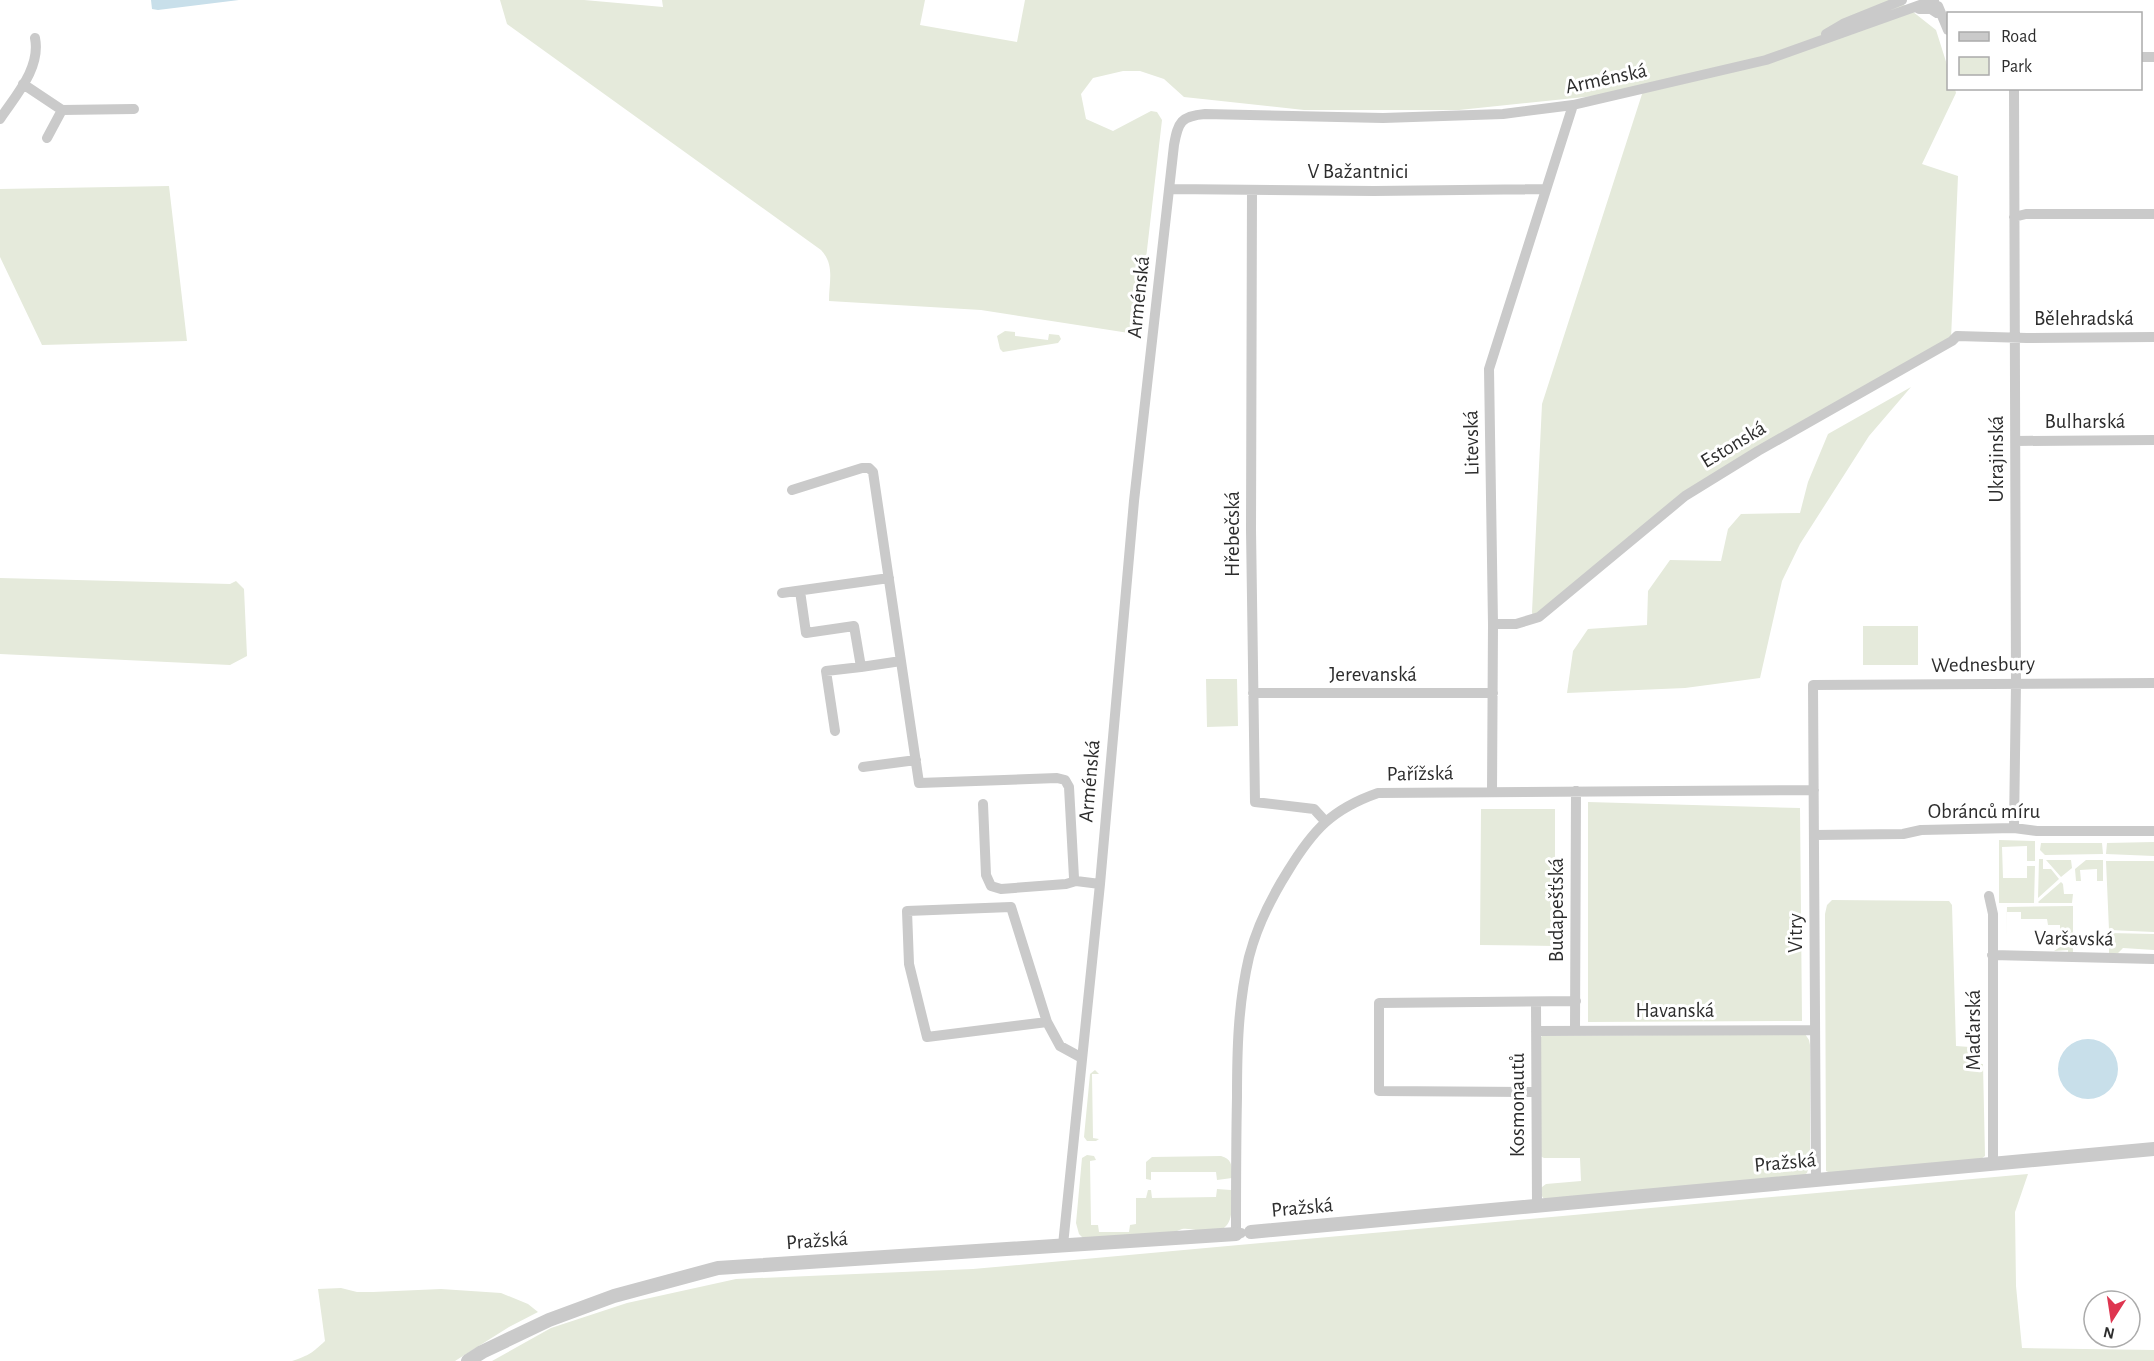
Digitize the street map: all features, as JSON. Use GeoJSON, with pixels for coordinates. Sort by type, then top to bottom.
{"type":"FeatureCollection","features":[{"type":"Feature","properties":{"kind":"street"},"geometry":{"type":"LineString","coordinates":[[1804,47],[1843,24],[1902,0]]}},
{"type":"Feature","properties":{"kind":"street"},"geometry":{"type":"LineString","coordinates":[[1935,0],[1934,5],[1943,20]]}},
{"type":"Feature","properties":{"kind":"street","name":"Arménská"},"geometry":{"type":"LineString","coordinates":[[1063,1245],[1100,884],[1134,501],[1177,130],[1183,120],[1190,115],[1211,114],[1358,119],[1435,117],[1503,114],[1572,105],[1766,60],[1935,0]]}},
{"type":"Feature","properties":{"kind":"street"},"geometry":{"type":"LineString","coordinates":[[1943,20],[1941,9],[1946,0]]}},
{"type":"Feature","properties":{"kind":"street"},"geometry":{"type":"LineString","coordinates":[[1824,39],[1923,8],[1943,20]]}},
{"type":"Feature","properties":{"kind":"street"},"geometry":{"type":"LineString","coordinates":[[0,119],[33,64],[37,50],[35,39]]}},
{"type":"Feature","properties":{"kind":"street"},"geometry":{"type":"LineString","coordinates":[[23,84],[62,110],[134,109]]}},
{"type":"Feature","properties":{"kind":"street","name":"Ukrajinská"},"geometry":{"type":"LineString","coordinates":[[2014,90],[2016,441],[2014,828]]}},
{"type":"Feature","properties":{"kind":"street","name":"Litevská"},"geometry":{"type":"LineString","coordinates":[[1492,792],[1490,369],[1572,105]]}},
{"type":"Feature","properties":{"kind":"street"},"geometry":{"type":"LineString","coordinates":[[46,138],[62,110]]}},
{"type":"Feature","properties":{"kind":"street","name":"V Bažantnici"},"geometry":{"type":"LineString","coordinates":[[1170,189],[1374,191],[1545,189]]}},
{"type":"Feature","properties":{"kind":"street","name":"Hřebečská"},"geometry":{"type":"LineString","coordinates":[[1252,190],[1255,802],[1314,809],[1325,821]]}},
{"type":"Feature","properties":{"kind":"street"},"geometry":{"type":"LineString","coordinates":[[2014,217],[2026,214],[2154,214]]}},
{"type":"Feature","properties":{"kind":"street","name":"Estonská"},"geometry":{"type":"LineString","coordinates":[[1493,624],[1516,624],[1539,617],[1685,496],[1957,336],[2014,338]]}},
{"type":"Feature","properties":{"kind":"street","name":"Bělehradská"},"geometry":{"type":"LineString","coordinates":[[2014,338],[2154,337]]}},
{"type":"Feature","properties":{"kind":"street","name":"Bulharská"},"geometry":{"type":"LineString","coordinates":[[2016,441],[2154,440]]}},
{"type":"Feature","properties":{"kind":"street"},"geometry":{"type":"LineString","coordinates":[[792,490],[862,468],[869,468],[873,472],[919,783],[1057,778],[1065,780],[1069,787],[1076,881]]}},
{"type":"Feature","properties":{"kind":"street"},"geometry":{"type":"LineString","coordinates":[[782,593],[889,578]]}},
{"type":"Feature","properties":{"kind":"street"},"geometry":{"type":"LineString","coordinates":[[800,591],[806,633],[854,626],[861,667]]}},
{"type":"Feature","properties":{"kind":"street"},"geometry":{"type":"LineString","coordinates":[[835,731],[826,671],[901,661]]}},
{"type":"Feature","properties":{"kind":"street","name":"Wednesbury"},"geometry":{"type":"LineString","coordinates":[[1813,685],[2154,683]]}},
{"type":"Feature","properties":{"kind":"street","name":"Vitry"},"geometry":{"type":"LineString","coordinates":[[1813,685],[1816,1181]]}},
{"type":"Feature","properties":{"kind":"street","name":"Jerevanská"},"geometry":{"type":"LineString","coordinates":[[1253,693],[1493,693]]}},
{"type":"Feature","properties":{"kind":"street"},"geometry":{"type":"LineString","coordinates":[[863,767],[916,760]]}},
{"type":"Feature","properties":{"kind":"street","name":"Pařížská"},"geometry":{"type":"LineString","coordinates":[[1236,1234],[1238,1042],[1240,1004],[1249,956],[1269,901],[1298,855],[1325,821],[1353,801],[1378,793],[1814,790]]}},
{"type":"Feature","properties":{"kind":"street","name":"Budapešťská"},"geometry":{"type":"LineString","coordinates":[[1575,1030],[1576,791]]}},
{"type":"Feature","properties":{"kind":"street"},"geometry":{"type":"LineString","coordinates":[[983,804],[986,875],[991,886],[1001,889],[1066,884],[1076,881],[1100,884]]}},
{"type":"Feature","properties":{"kind":"street","name":"Obránců míru"},"geometry":{"type":"LineString","coordinates":[[1815,835],[1903,834],[1921,830],[2014,828],[2037,831],[2154,831]]}},
{"type":"Feature","properties":{"kind":"street","name":"Maďarská"},"geometry":{"type":"LineString","coordinates":[[1989,896],[1993,914],[1993,1164]]}},
{"type":"Feature","properties":{"kind":"street"},"geometry":{"type":"LineString","coordinates":[[1047,1022],[927,1037],[909,964],[907,911],[1011,907],[1047,1022],[1059,1046],[1082,1058]]}},
{"type":"Feature","properties":{"kind":"street","name":"Varšavská"},"geometry":{"type":"LineString","coordinates":[[1992,955],[2154,958]]}},
{"type":"Feature","properties":{"kind":"street"},"geometry":{"type":"LineString","coordinates":[[1535,1092],[1379,1091],[1379,1003],[1575,1001]]}},
{"type":"Feature","properties":{"kind":"street","name":"Kosmonautů"},"geometry":{"type":"LineString","coordinates":[[1536,1003],[1537,1206]]}},
{"type":"Feature","properties":{"kind":"street","name":"Havanská"},"geometry":{"type":"LineString","coordinates":[[1536,1031],[1815,1030]]}},
{"type":"Feature","properties":{"kind":"street","name":"Pražská"},"geometry":{"type":"LineString","coordinates":[[468,1361],[549,1320],[614,1296],[718,1269],[1236,1234],[2154,1149]]}},
{"type":"Feature","properties":{"kind":"green space"},"geometry":{"type":"Polygon","coordinates":[[[500,0],[584,0],[663,7],[662,0],[925,0],[920,25],[1017,42],[1025,0],[1898,0],[1936,30],[1947,65],[1947,90],[1955,90],[1956,93],[1922,164],[1958,176],[1951,339],[1685,492],[1533,618],[1542,404],[1643,91],[1459,110],[1304,110],[1184,97],[1164,79],[1140,71],[1123,71],[1093,78],[1081,94],[1086,119],[1113,131],[1151,111],[1157,112],[1162,120],[1138,328],[1129,333],[981,310],[829,301],[830,267],[821,250],[507,24],[500,0]]]}},
{"type":"Feature","properties":{"kind":"green space"},"geometry":{"type":"Polygon","coordinates":[[[169,186],[187,341],[42,345],[0,257],[0,189],[169,186]]]}},
{"type":"Feature","properties":{"kind":"green space"},"geometry":{"type":"Polygon","coordinates":[[[1005,331],[1015,332],[1015,336],[1048,340],[1049,334],[1059,335],[1061,339],[1058,343],[1003,352],[997,336],[1005,331]]]}},
{"type":"Feature","properties":{"kind":"green space"},"geometry":{"type":"Polygon","coordinates":[[[1911,387],[1869,436],[1800,544],[1782,581],[1760,678],[1685,688],[1567,693],[1573,651],[1588,629],[1647,625],[1648,591],[1670,560],[1721,561],[1728,529],[1741,514],[1800,513],[1808,482],[1828,434],[1911,387]]]}},
{"type":"Feature","properties":{"kind":"green space"},"geometry":{"type":"Polygon","coordinates":[[[0,578],[230,584],[236,581],[244,589],[247,656],[230,665],[0,654],[0,578]]]}},
{"type":"Feature","properties":{"kind":"green space"},"geometry":{"type":"Polygon","coordinates":[[[1863,626],[1918,626],[1918,665],[1863,665],[1863,626]]]}},
{"type":"Feature","properties":{"kind":"green space"},"geometry":{"type":"Polygon","coordinates":[[[1206,679],[1237,679],[1238,726],[1207,727],[1206,679]]]}},
{"type":"Feature","properties":{"kind":"green space"},"geometry":{"type":"Polygon","coordinates":[[[1588,802],[1800,808],[1802,1021],[1588,1022],[1588,802]]]}},
{"type":"Feature","properties":{"kind":"green space"},"geometry":{"type":"Polygon","coordinates":[[[1481,809],[1555,809],[1555,946],[1480,945],[1481,809]]]}},
{"type":"Feature","properties":{"kind":"green space"},"geometry":{"type":"Polygon","coordinates":[[[1999,840],[2035,841],[2035,861],[2027,861],[2027,846],[2002,847],[2003,878],[2027,878],[2027,866],[2035,866],[2034,903],[1999,903],[1999,840]]]}},
{"type":"Feature","properties":{"kind":"green space"},"geometry":{"type":"Polygon","coordinates":[[[2154,842],[2154,856],[2106,854],[2107,843],[2154,842]]]}},
{"type":"Feature","properties":{"kind":"green space"},"geometry":{"type":"Polygon","coordinates":[[[2041,843],[2102,843],[2103,854],[2045,855],[2040,850],[2041,843]]]}},
{"type":"Feature","properties":{"kind":"green space"},"geometry":{"type":"Polygon","coordinates":[[[2039,859],[2043,859],[2043,869],[2051,869],[2059,879],[2038,898],[2039,859]]]}},
{"type":"Feature","properties":{"kind":"green space"},"geometry":{"type":"Polygon","coordinates":[[[2046,860],[2071,860],[2072,868],[2061,877],[2046,860]]]}},
{"type":"Feature","properties":{"kind":"green space"},"geometry":{"type":"Polygon","coordinates":[[[2086,860],[2103,860],[2103,881],[2097,881],[2097,869],[2080,870],[2081,881],[2076,881],[2075,869],[2086,860]]]}},
{"type":"Feature","properties":{"kind":"green space"},"geometry":{"type":"Polygon","coordinates":[[[2106,861],[2154,861],[2154,932],[2109,930],[2106,861]]]}},
{"type":"Feature","properties":{"kind":"green space"},"geometry":{"type":"Polygon","coordinates":[[[2061,882],[2064,894],[2073,894],[2072,903],[2038,902],[2061,882]]]}},
{"type":"Feature","properties":{"kind":"green space"},"geometry":{"type":"Polygon","coordinates":[[[1832,900],[1949,901],[1952,905],[1956,1046],[1970,1047],[1969,1063],[1983,1064],[1985,1156],[1978,1161],[1830,1173],[1826,1171],[1825,914],[1827,905],[1832,900]]]}},
{"type":"Feature","properties":{"kind":"green space"},"geometry":{"type":"Polygon","coordinates":[[[2073,906],[2073,953],[2068,950],[2054,951],[2060,947],[2060,925],[2048,925],[2047,919],[2021,919],[2021,912],[2007,912],[2006,941],[2007,907],[2073,906]]]}},
{"type":"Feature","properties":{"kind":"green space"},"geometry":{"type":"Polygon","coordinates":[[[2109,933],[2154,934],[2154,950],[2123,948],[2118,953],[2109,953],[2109,933]]]}},
{"type":"Feature","properties":{"kind":"green space"},"geometry":{"type":"Polygon","coordinates":[[[1805,1034],[1810,1045],[1810,1162],[1807,1173],[1802,1176],[1544,1199],[1539,1192],[1546,1184],[1581,1181],[1580,1158],[1540,1156],[1538,1040],[1542,1036],[1805,1034]]]}},
{"type":"Feature","properties":{"kind":"green space"},"geometry":{"type":"Polygon","coordinates":[[[1095,1070],[1099,1074],[1092,1074],[1093,1138],[1099,1139],[1087,1141],[1084,1137],[1090,1074],[1095,1070]]]}},
{"type":"Feature","properties":{"kind":"green space"},"geometry":{"type":"Polygon","coordinates":[[[1087,1155],[1094,1156],[1096,1160],[1090,1161],[1091,1225],[1098,1225],[1099,1232],[1129,1232],[1130,1225],[1136,1224],[1136,1198],[1146,1198],[1148,1190],[1151,1190],[1152,1198],[1216,1197],[1217,1189],[1231,1190],[1229,1223],[1216,1232],[1182,1229],[1166,1235],[1145,1238],[1084,1239],[1079,1234],[1076,1223],[1082,1158],[1087,1155]]]}},
{"type":"Feature","properties":{"kind":"green space"},"geometry":{"type":"Polygon","coordinates":[[[1221,1156],[1230,1162],[1232,1178],[1217,1180],[1216,1172],[1151,1172],[1151,1180],[1146,1179],[1146,1162],[1152,1157],[1221,1156]]]}},
{"type":"Feature","properties":{"kind":"green space"},"geometry":{"type":"Polygon","coordinates":[[[2028,1174],[2015,1212],[2016,1286],[2022,1348],[2154,1350],[2154,1361],[492,1361],[551,1328],[627,1303],[736,1279],[973,1269],[2028,1174]]]}},
{"type":"Feature","properties":{"kind":"green space"},"geometry":{"type":"Polygon","coordinates":[[[341,1288],[357,1292],[441,1289],[501,1293],[528,1304],[538,1312],[509,1327],[455,1361],[292,1361],[310,1353],[325,1341],[318,1289],[341,1288]]]}},
{"type":"Feature","properties":{"kind":"water"},"geometry":{"type":"Polygon","coordinates":[[[151,0],[239,0],[158,10],[152,9],[151,0]]]}},
{"type":"Feature","properties":{"kind":"water"},"geometry":{"type":"Polygon","coordinates":[[[2088,1039],[2109,1048],[2118,1069],[2109,1090],[2088,1099],[2067,1090],[2058,1069],[2067,1048],[2088,1039]]]}}]}
